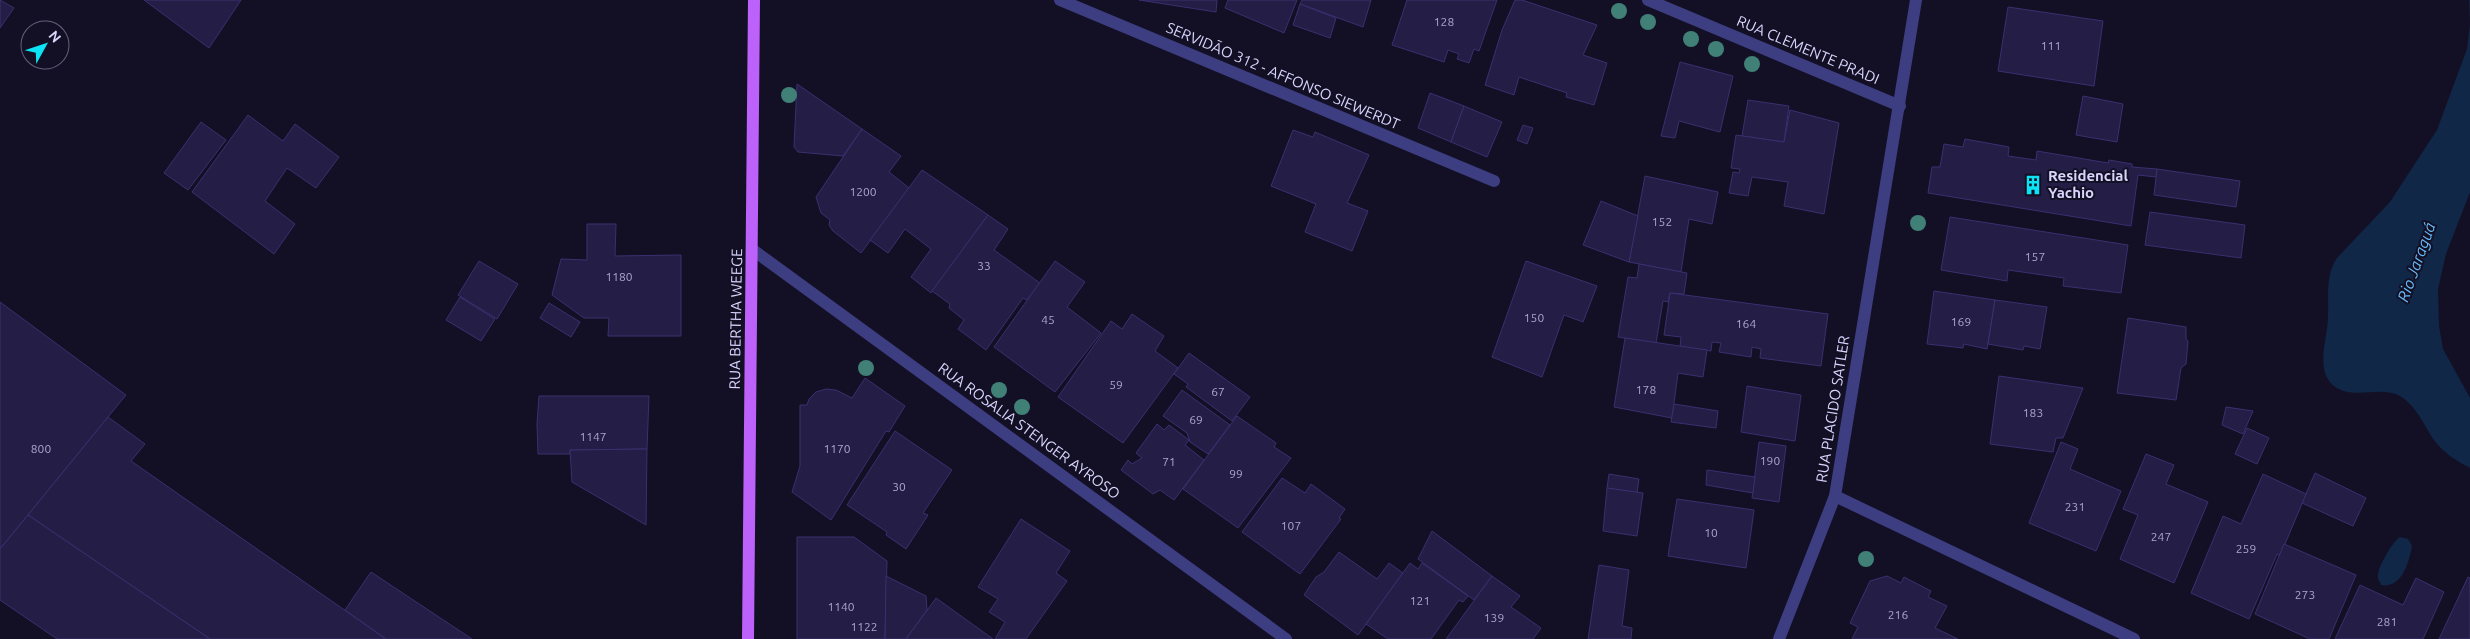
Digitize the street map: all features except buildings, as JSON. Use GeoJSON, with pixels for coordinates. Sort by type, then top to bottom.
{"type":"FeatureCollection","features":[{"type":"Feature","properties":{"kind":"main road","name":"RUA BERTHA WEEGE"},"geometry":{"type":"LineString","coordinates":[[748,639],[754,0]]}},
{"type":"Feature","properties":{"kind":"street","name":"SERVIDÃO 312 - AFFONSO SIEWERDT"},"geometry":{"type":"LineString","coordinates":[[1060,0],[1494,182]]}},
{"type":"Feature","properties":{"kind":"street","name":"RUA CLEMENTE PRADI"},"geometry":{"type":"LineString","coordinates":[[1648,0],[1900,106]]}},
{"type":"Feature","properties":{"kind":"street","name":"RUA PLACIDO SATLER"},"geometry":{"type":"LineString","coordinates":[[1916,0],[1835,496],[2134,639]]}},
{"type":"Feature","properties":{"kind":"street","name":"RUA ROSALIA STENGER AYROSO"},"geometry":{"type":"LineString","coordinates":[[753,250],[1286,639]]}},
{"type":"Feature","properties":{"kind":"street"},"geometry":{"type":"LineString","coordinates":[[1779,639],[1835,496]]}},
{"type":"Feature","properties":{"kind":"water","name":"Rio Jaraguá"},"geometry":{"type":"Polygon","coordinates":[[[2470,24],[2470,192],[2446,254],[2438,289],[2439,326],[2443,349],[2470,398],[2470,468],[2450,456],[2439,446],[2414,409],[2403,398],[2387,392],[2353,393],[2337,388],[2325,374],[2324,355],[2328,317],[2328,286],[2333,265],[2337,258],[2390,202],[2437,130],[2467,49],[2470,24]]]}},
{"type":"Feature","properties":{"kind":"water"},"geometry":{"type":"Polygon","coordinates":[[[2400,537],[2408,539],[2412,546],[2409,559],[2399,579],[2388,585],[2381,585],[2378,574],[2382,562],[2389,549],[2400,537]]]}},
{"type":"Feature","properties":{"kind":"place","name":"Residencial Yachio"},"geometry":{"type":"Point","coordinates":[2033,185]}}]}
